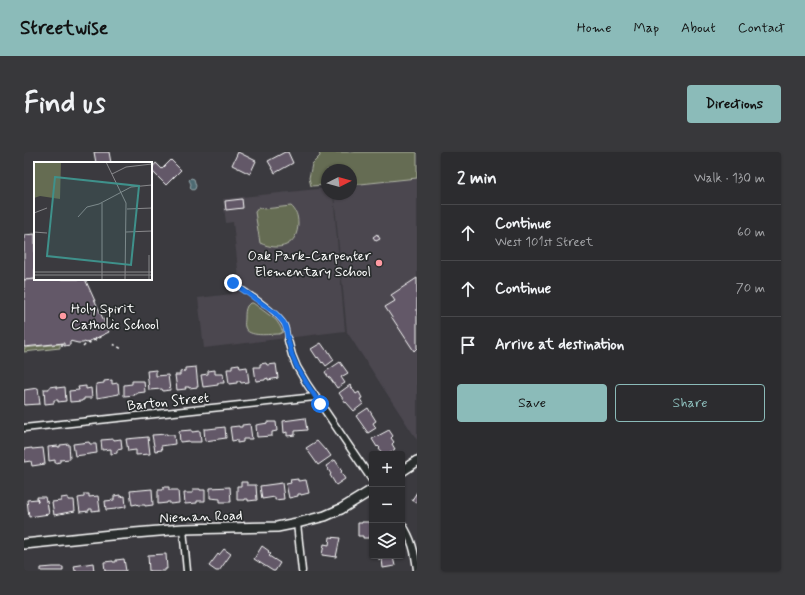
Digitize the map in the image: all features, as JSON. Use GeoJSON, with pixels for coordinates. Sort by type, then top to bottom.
{"type":"FeatureCollection","features":[{"type":"Feature","properties":{"kind":"street"},"geometry":{"type":"LineString","coordinates":[[288,340],[297,367],[315,397],[369,476]]}},
{"type":"Feature","properties":{"kind":"street","name":"Barton Street"},"geometry":{"type":"LineString","coordinates":[[24,428],[315,397]]}},
{"type":"Feature","properties":{"kind":"street"},"geometry":{"type":"LineString","coordinates":[[405,468],[417,461]]}},
{"type":"Feature","properties":{"kind":"street","name":"Nieman Road"},"geometry":{"type":"LineString","coordinates":[[24,544],[183,529],[277,527],[325,516],[369,492]]}},
{"type":"Feature","properties":{"kind":"street"},"geometry":{"type":"LineString","coordinates":[[297,523],[302,571]]}},
{"type":"Feature","properties":{"kind":"street"},"geometry":{"type":"LineString","coordinates":[[183,529],[187,571]]}},
{"type":"Feature","properties":{"kind":"street"},"geometry":{"type":"LineString","coordinates":[[405,529],[412,542],[417,570]]}},
{"type":"Feature","properties":{"kind":"lane"},"geometry":{"type":"LineString","coordinates":[[233,283],[280,318],[284,323],[288,340]]}},
{"type":"Feature","properties":{"kind":"path"},"geometry":{"type":"LineString","coordinates":[[83,347],[103,336],[102,335]]}},
{"type":"Feature","properties":{"kind":"path"},"geometry":{"type":"LineString","coordinates":[[62,343],[62,349]]}},
{"type":"Feature","properties":{"kind":"path"},"geometry":{"type":"LineString","coordinates":[[113,344],[122,349]]}},
{"type":"Feature","properties":{"kind":"shaded area","name":"Oak Park-Carpenter Elementary School"},"geometry":{"type":"Polygon","coordinates":[[[417,178],[417,440],[347,332],[335,200],[357,200],[357,184],[417,178]]]}},
{"type":"Feature","properties":{"kind":"shaded area"},"geometry":{"type":"Polygon","coordinates":[[[321,189],[321,200],[334,200],[345,331],[204,348],[198,298],[232,294],[231,289],[239,279],[233,222],[226,223],[223,199],[321,189]]]}},
{"type":"Feature","properties":{"kind":"green space"},"geometry":{"type":"Polygon","coordinates":[[[319,152],[417,152],[417,178],[357,184],[357,164],[321,164],[321,185],[311,186],[309,178],[312,164],[320,156],[319,152]]]}},
{"type":"Feature","properties":{"kind":"green space"},"geometry":{"type":"Polygon","coordinates":[[[291,206],[296,213],[298,223],[295,237],[291,242],[280,247],[267,246],[260,243],[255,212],[259,207],[264,209],[291,206]]]}},
{"type":"Feature","properties":{"kind":"green space"},"geometry":{"type":"Polygon","coordinates":[[[250,303],[253,303],[276,320],[283,332],[279,334],[260,335],[250,333],[245,327],[245,312],[250,303]]]}},
{"type":"Feature","properties":{"kind":"green space"},"geometry":{"type":"Polygon","coordinates":[[[60,344],[60,348],[24,352],[24,348],[60,344]]]}},
{"type":"Feature","properties":{"kind":"water"},"geometry":{"type":"Polygon","coordinates":[[[191,178],[194,179],[196,186],[193,190],[190,188],[191,184],[189,180],[191,178]]]}},
{"type":"Feature","properties":{"kind":"building"},"geometry":{"type":"Polygon","coordinates":[[[94,152],[109,152],[111,162],[96,162],[94,152]]]}},
{"type":"Feature","properties":{"kind":"building"},"geometry":{"type":"Polygon","coordinates":[[[238,152],[256,161],[250,174],[232,165],[238,152]]]}},
{"type":"Feature","properties":{"kind":"building"},"geometry":{"type":"Polygon","coordinates":[[[285,152],[288,152],[293,163],[275,173],[268,161],[285,152]]]}},
{"type":"Feature","properties":{"kind":"building"},"geometry":{"type":"Polygon","coordinates":[[[171,160],[181,170],[166,185],[152,171],[152,168],[156,163],[162,169],[171,160]]]}},
{"type":"Feature","properties":{"kind":"building"},"geometry":{"type":"Polygon","coordinates":[[[242,199],[243,208],[226,210],[225,201],[242,199]]]}},
{"type":"Feature","properties":{"kind":"building"},"geometry":{"type":"Polygon","coordinates":[[[34,234],[34,279],[24,280],[24,235],[34,234]]]}},
{"type":"Feature","properties":{"kind":"building"},"geometry":{"type":"Polygon","coordinates":[[[377,234],[380,239],[376,241],[373,237],[377,234]]]}},
{"type":"Feature","properties":{"kind":"building"},"geometry":{"type":"Polygon","coordinates":[[[417,278],[417,348],[414,351],[385,307],[395,301],[391,295],[417,278]]]}},
{"type":"Feature","properties":{"kind":"building","name":"Holy Spirit Catholic School"},"geometry":{"type":"Polygon","coordinates":[[[24,280],[85,280],[109,332],[86,343],[70,341],[70,345],[64,346],[64,343],[24,347],[24,280]]]}},
{"type":"Feature","properties":{"kind":"building"},"geometry":{"type":"Polygon","coordinates":[[[321,343],[334,360],[326,366],[318,357],[317,358],[311,349],[321,343]]]}},
{"type":"Feature","properties":{"kind":"building"},"geometry":{"type":"Polygon","coordinates":[[[340,362],[348,373],[341,377],[345,383],[337,388],[325,372],[340,362]]]}},
{"type":"Feature","properties":{"kind":"building"},"geometry":{"type":"Polygon","coordinates":[[[266,363],[267,365],[276,364],[278,378],[268,380],[268,378],[265,380],[256,381],[254,367],[260,367],[260,364],[266,363]]]}},
{"type":"Feature","properties":{"kind":"building"},"geometry":{"type":"Polygon","coordinates":[[[239,364],[240,368],[247,367],[249,382],[241,383],[240,381],[237,381],[237,383],[229,384],[227,369],[232,369],[232,365],[239,364]]]}},
{"type":"Feature","properties":{"kind":"building"},"geometry":{"type":"Polygon","coordinates":[[[196,367],[198,387],[185,387],[186,389],[177,390],[175,375],[180,375],[180,372],[185,371],[185,368],[196,367]]]}},
{"type":"Feature","properties":{"kind":"building"},"geometry":{"type":"Polygon","coordinates":[[[156,370],[156,376],[168,375],[170,390],[149,390],[147,371],[156,370]]]}},
{"type":"Feature","properties":{"kind":"building"},"geometry":{"type":"Polygon","coordinates":[[[215,370],[215,374],[223,374],[224,383],[203,387],[201,375],[208,374],[208,371],[215,370]]]}},
{"type":"Feature","properties":{"kind":"building"},"geometry":{"type":"Polygon","coordinates":[[[112,380],[112,384],[118,383],[119,394],[97,398],[96,384],[112,380]]]}},
{"type":"Feature","properties":{"kind":"building"},"geometry":{"type":"Polygon","coordinates":[[[132,381],[144,381],[145,392],[124,396],[124,385],[132,384],[132,381]]]}},
{"type":"Feature","properties":{"kind":"building"},"geometry":{"type":"Polygon","coordinates":[[[350,385],[356,394],[359,392],[362,398],[360,399],[363,404],[354,411],[339,393],[350,385]]]}},
{"type":"Feature","properties":{"kind":"building"},"geometry":{"type":"Polygon","coordinates":[[[56,386],[56,388],[65,387],[66,401],[58,402],[58,400],[54,400],[54,403],[45,404],[44,389],[49,389],[49,387],[56,386]]]}},
{"type":"Feature","properties":{"kind":"building"},"geometry":{"type":"Polygon","coordinates":[[[86,386],[86,389],[91,388],[92,398],[84,398],[82,401],[70,402],[69,391],[79,390],[78,387],[86,386]]]}},
{"type":"Feature","properties":{"kind":"building"},"geometry":{"type":"Polygon","coordinates":[[[38,388],[40,404],[24,405],[24,390],[38,388]]]}},
{"type":"Feature","properties":{"kind":"building"},"geometry":{"type":"Polygon","coordinates":[[[368,408],[376,421],[373,423],[376,428],[368,433],[356,416],[368,408]]]}},
{"type":"Feature","properties":{"kind":"building"},"geometry":{"type":"Polygon","coordinates":[[[305,418],[307,430],[295,431],[295,435],[287,436],[287,432],[284,433],[283,421],[305,418]]]}},
{"type":"Feature","properties":{"kind":"building"},"geometry":{"type":"Polygon","coordinates":[[[276,422],[277,431],[272,432],[272,436],[257,437],[256,425],[276,422]]]}},
{"type":"Feature","properties":{"kind":"building"},"geometry":{"type":"Polygon","coordinates":[[[250,424],[252,439],[243,439],[243,442],[237,443],[237,440],[232,441],[230,427],[242,427],[242,425],[250,424]]]}},
{"type":"Feature","properties":{"kind":"building"},"geometry":{"type":"Polygon","coordinates":[[[225,427],[226,438],[205,441],[204,429],[225,427]]]}},
{"type":"Feature","properties":{"kind":"building"},"geometry":{"type":"Polygon","coordinates":[[[192,430],[192,432],[200,431],[201,442],[180,442],[179,431],[192,430]]]}},
{"type":"Feature","properties":{"kind":"building"},"geometry":{"type":"Polygon","coordinates":[[[389,430],[393,436],[391,438],[394,442],[392,444],[395,449],[392,451],[381,451],[380,448],[378,446],[377,447],[372,439],[389,430]]]}},
{"type":"Feature","properties":{"kind":"building"},"geometry":{"type":"Polygon","coordinates":[[[152,435],[174,435],[175,444],[161,446],[162,450],[155,451],[152,435]]]}},
{"type":"Feature","properties":{"kind":"building"},"geometry":{"type":"Polygon","coordinates":[[[148,437],[150,454],[136,455],[136,450],[128,451],[126,439],[148,437]]]}},
{"type":"Feature","properties":{"kind":"building"},"geometry":{"type":"Polygon","coordinates":[[[121,439],[122,449],[117,450],[117,453],[111,454],[111,449],[102,450],[101,440],[121,439]]]}},
{"type":"Feature","properties":{"kind":"building"},"geometry":{"type":"Polygon","coordinates":[[[317,441],[331,456],[318,465],[306,448],[317,441]]]}},
{"type":"Feature","properties":{"kind":"building"},"geometry":{"type":"Polygon","coordinates":[[[89,442],[90,444],[96,444],[97,453],[75,456],[73,444],[89,442]]]}},
{"type":"Feature","properties":{"kind":"building"},"geometry":{"type":"Polygon","coordinates":[[[69,444],[70,459],[60,460],[60,462],[55,463],[55,460],[49,461],[48,447],[60,447],[60,445],[69,444]]]}},
{"type":"Feature","properties":{"kind":"building"},"geometry":{"type":"Polygon","coordinates":[[[43,448],[45,464],[32,466],[31,461],[24,462],[24,449],[43,448]]]}},
{"type":"Feature","properties":{"kind":"building"},"geometry":{"type":"Polygon","coordinates":[[[335,460],[345,479],[336,485],[326,466],[335,460]]]}},
{"type":"Feature","properties":{"kind":"building"},"geometry":{"type":"Polygon","coordinates":[[[298,479],[298,481],[306,480],[309,493],[301,495],[298,494],[298,496],[289,498],[286,484],[291,483],[290,480],[298,479]]]}},
{"type":"Feature","properties":{"kind":"building"},"geometry":{"type":"Polygon","coordinates":[[[241,482],[247,482],[247,485],[256,485],[257,500],[237,500],[237,486],[241,486],[241,482]]]}},
{"type":"Feature","properties":{"kind":"building"},"geometry":{"type":"Polygon","coordinates":[[[282,483],[284,499],[275,500],[275,497],[262,499],[260,486],[282,483]]]}},
{"type":"Feature","properties":{"kind":"building"},"geometry":{"type":"Polygon","coordinates":[[[163,487],[169,487],[169,490],[178,490],[179,503],[170,504],[170,502],[167,502],[158,504],[158,490],[163,490],[163,487]]]}},
{"type":"Feature","properties":{"kind":"building"},"geometry":{"type":"Polygon","coordinates":[[[230,487],[231,502],[220,502],[220,499],[210,498],[210,488],[230,487]]]}},
{"type":"Feature","properties":{"kind":"building"},"geometry":{"type":"Polygon","coordinates":[[[152,489],[153,505],[132,505],[130,491],[152,489]]]}},
{"type":"Feature","properties":{"kind":"building"},"geometry":{"type":"Polygon","coordinates":[[[193,489],[205,490],[205,501],[185,504],[184,493],[193,493],[193,489]]]}},
{"type":"Feature","properties":{"kind":"building"},"geometry":{"type":"Polygon","coordinates":[[[417,492],[417,503],[412,500],[417,492]]]}},
{"type":"Feature","properties":{"kind":"building"},"geometry":{"type":"Polygon","coordinates":[[[84,494],[89,494],[89,497],[98,496],[100,510],[92,511],[92,509],[89,509],[89,511],[80,512],[78,498],[84,497],[84,494]]]}},
{"type":"Feature","properties":{"kind":"building"},"geometry":{"type":"Polygon","coordinates":[[[120,495],[120,497],[125,496],[126,507],[106,510],[105,501],[114,500],[114,496],[120,495]]]}},
{"type":"Feature","properties":{"kind":"building"},"geometry":{"type":"Polygon","coordinates":[[[37,497],[45,497],[49,514],[29,517],[27,500],[37,499],[38,502],[37,497]]]}},
{"type":"Feature","properties":{"kind":"building"},"geometry":{"type":"Polygon","coordinates":[[[68,497],[68,500],[74,500],[75,511],[54,515],[52,502],[61,501],[61,498],[68,497]]]}},
{"type":"Feature","properties":{"kind":"building"},"geometry":{"type":"Polygon","coordinates":[[[369,522],[369,538],[358,536],[358,523],[369,522]]]}},
{"type":"Feature","properties":{"kind":"building"},"geometry":{"type":"Polygon","coordinates":[[[330,537],[340,538],[336,557],[322,555],[324,544],[329,545],[330,537]]]}},
{"type":"Feature","properties":{"kind":"building"},"geometry":{"type":"Polygon","coordinates":[[[262,546],[269,551],[268,552],[271,554],[269,556],[280,563],[275,571],[254,559],[262,546]]]}},
{"type":"Feature","properties":{"kind":"building"},"geometry":{"type":"Polygon","coordinates":[[[224,549],[231,554],[219,571],[216,571],[209,566],[224,549]]]}},
{"type":"Feature","properties":{"kind":"building"},"geometry":{"type":"Polygon","coordinates":[[[166,554],[167,569],[165,569],[165,571],[149,571],[148,555],[166,554]]]}},
{"type":"Feature","properties":{"kind":"building"},"geometry":{"type":"Polygon","coordinates":[[[124,559],[126,571],[105,571],[104,562],[116,562],[116,560],[124,559]]]}},
{"type":"Feature","properties":{"kind":"building"},"geometry":{"type":"Polygon","coordinates":[[[382,559],[393,559],[395,566],[383,568],[382,559]]]}},
{"type":"Feature","properties":{"kind":"building"},"geometry":{"type":"Polygon","coordinates":[[[93,563],[94,571],[75,571],[74,566],[93,563]]]}},
{"type":"Feature","properties":{"kind":"building"},"geometry":{"type":"Polygon","coordinates":[[[63,567],[63,571],[41,571],[41,568],[63,567]]]}},
{"type":"Feature","properties":{"kind":"place","name":"Oak Park-Carpenter Elementary School"},"geometry":{"type":"Point","coordinates":[379,263]}},
{"type":"Feature","properties":{"kind":"place","name":"Holy Spirit Catholic School"},"geometry":{"type":"Point","coordinates":[63,316]}},
{"type":"Feature","properties":{"kind":"route"},"geometry":{"type":"LineString","coordinates":[[233,283],[275,313],[284,323],[292,355],[297,367],[320,404]]}}]}
